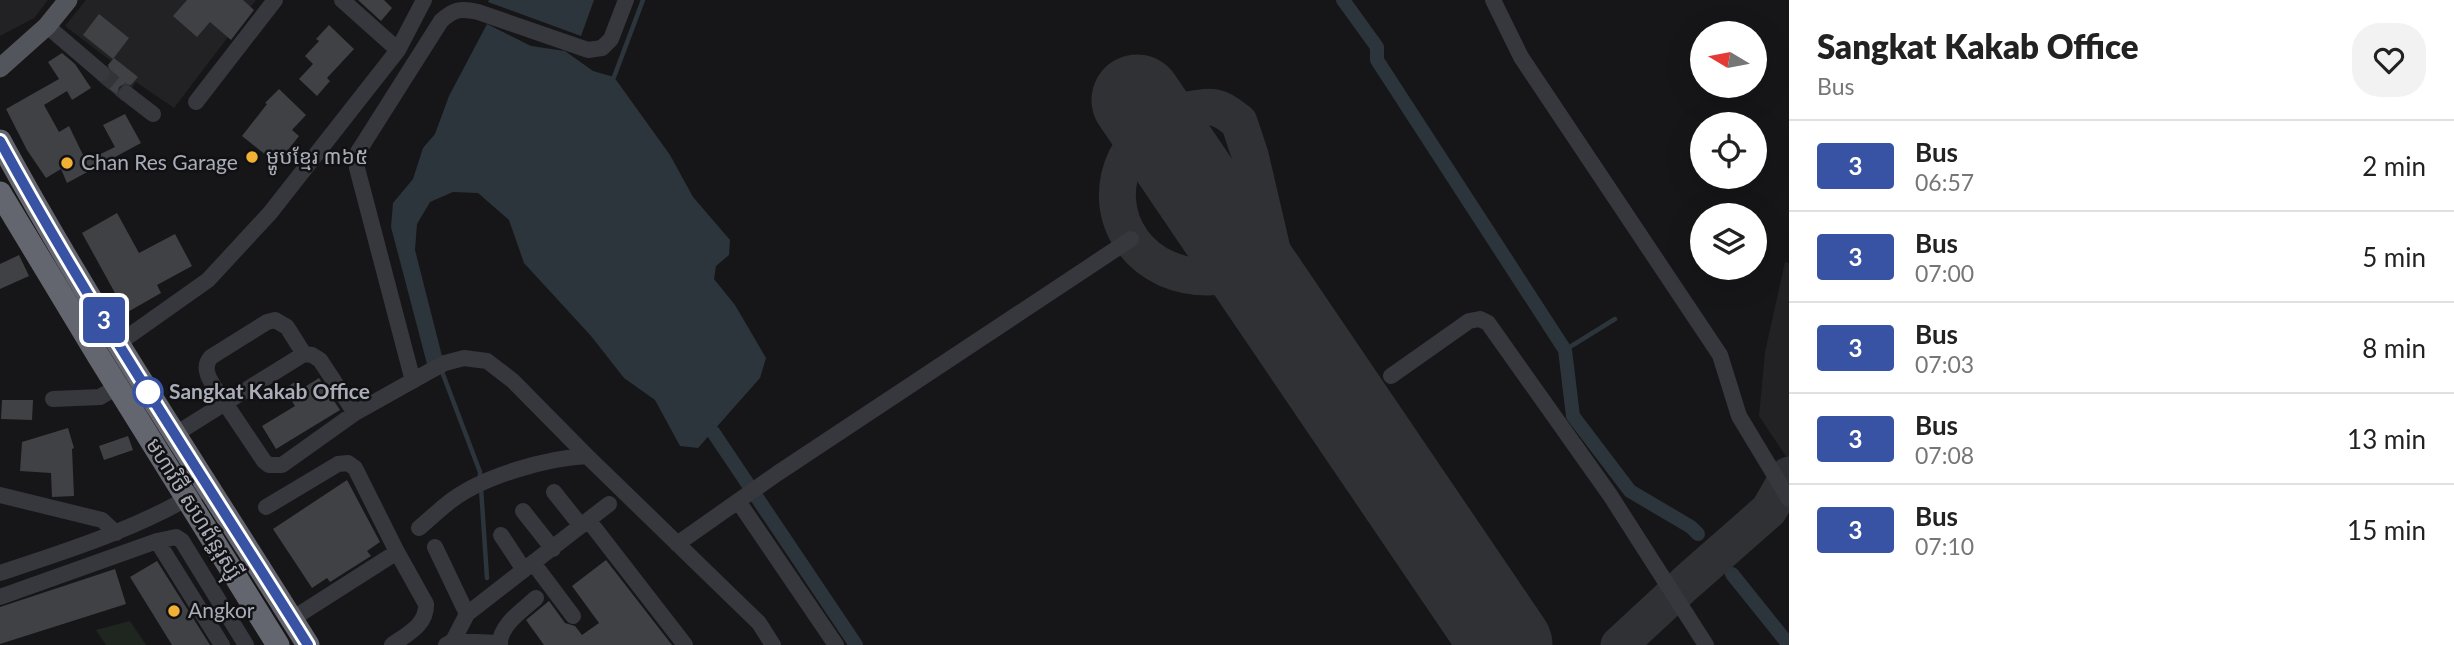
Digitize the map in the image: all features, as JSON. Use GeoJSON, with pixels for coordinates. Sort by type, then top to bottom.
{"type":"FeatureCollection","features":[{"type":"Feature","properties":{"kind":"highway","name":"មហាវិថី សហព័ន្ធរុស្ស៊ី"},"geometry":{"type":"LineString","coordinates":[[0,141],[37,210],[174,435],[308,645]]}},
{"type":"Feature","properties":{"kind":"highway","name":"មហាវិថី សហព័ន្ធរុស្ស៊ី"},"geometry":{"type":"LineString","coordinates":[[0,193],[278,645]]}},
{"type":"Feature","properties":{"kind":"main road"},"geometry":{"type":"LineString","coordinates":[[0,68],[47,26],[68,0]]}},
{"type":"Feature","properties":{"kind":"street"},"geometry":{"type":"LineString","coordinates":[[196,102],[275,0]]}},
{"type":"Feature","properties":{"kind":"street"},"geometry":{"type":"LineString","coordinates":[[342,0],[398,50]]}},
{"type":"Feature","properties":{"kind":"street"},"geometry":{"type":"LineString","coordinates":[[119,343],[208,280],[270,213],[398,50],[424,0]]}},
{"type":"Feature","properties":{"kind":"street"},"geometry":{"type":"LineString","coordinates":[[413,381],[357,168],[358,152],[441,21],[452,11],[463,8],[478,12],[588,50],[602,48],[611,39],[626,0]]}},
{"type":"Feature","properties":{"kind":"street"},"geometry":{"type":"LineString","coordinates":[[1493,0],[1521,57],[1720,355],[1739,416],[1789,499]]}},
{"type":"Feature","properties":{"kind":"street"},"geometry":{"type":"LineString","coordinates":[[47,26],[102,73]]}},
{"type":"Feature","properties":{"kind":"street"},"geometry":{"type":"LineString","coordinates":[[127,94],[153,114]]}},
{"type":"Feature","properties":{"kind":"street"},"geometry":{"type":"LineString","coordinates":[[677,544],[778,473],[1131,239]]}},
{"type":"Feature","properties":{"kind":"street"},"geometry":{"type":"LineString","coordinates":[[1391,376],[1469,321],[1480,319],[1489,323],[1610,495],[1706,645]]}},
{"type":"Feature","properties":{"kind":"street"},"geometry":{"type":"LineString","coordinates":[[304,354],[287,327],[279,321],[267,321],[211,356],[205,363],[205,370],[264,461],[275,466],[282,465],[355,412],[445,363],[464,358],[486,361],[513,381],[759,623],[773,645]]}},
{"type":"Feature","properties":{"kind":"street"},"geometry":{"type":"LineString","coordinates":[[174,435],[304,354],[320,360],[355,412]]}},
{"type":"Feature","properties":{"kind":"street"},"geometry":{"type":"LineString","coordinates":[[53,399],[100,397],[117,387]]}},
{"type":"Feature","properties":{"kind":"street"},"geometry":{"type":"LineString","coordinates":[[419,528],[453,499],[470,489],[554,459],[587,456]]}},
{"type":"Feature","properties":{"kind":"street"},"geometry":{"type":"LineString","coordinates":[[266,507],[338,464],[348,463],[355,468],[426,604],[422,623],[391,645]]}},
{"type":"Feature","properties":{"kind":"street"},"geometry":{"type":"LineString","coordinates":[[0,573],[86,545],[164,513],[208,486]]}},
{"type":"Feature","properties":{"kind":"street"},"geometry":{"type":"LineString","coordinates":[[554,492],[585,523],[685,645]]}},
{"type":"Feature","properties":{"kind":"street"},"geometry":{"type":"LineString","coordinates":[[0,495],[102,520],[116,533]]}},
{"type":"Feature","properties":{"kind":"street"},"geometry":{"type":"LineString","coordinates":[[536,598],[506,626],[499,644],[450,643],[467,614],[610,504]]}},
{"type":"Feature","properties":{"kind":"street"},"geometry":{"type":"LineString","coordinates":[[732,505],[836,645]]}},
{"type":"Feature","properties":{"kind":"street"},"geometry":{"type":"LineString","coordinates":[[523,511],[553,549]]}},
{"type":"Feature","properties":{"kind":"street"},"geometry":{"type":"LineString","coordinates":[[501,535],[573,616]]}},
{"type":"Feature","properties":{"kind":"street"},"geometry":{"type":"LineString","coordinates":[[0,597],[157,541],[176,537],[182,541],[246,645]]}},
{"type":"Feature","properties":{"kind":"street"},"geometry":{"type":"LineString","coordinates":[[157,541],[222,645]]}},
{"type":"Feature","properties":{"kind":"street"},"geometry":{"type":"LineString","coordinates":[[435,547],[467,614]]}},
{"type":"Feature","properties":{"kind":"street"},"geometry":{"type":"LineString","coordinates":[[292,619],[397,552]]}},
{"type":"Feature","properties":{"kind":"street"},"geometry":{"type":"LineString","coordinates":[[196,603],[213,592]]}},
{"type":"Feature","properties":{"kind":"shaded area"},"geometry":{"type":"Polygon","coordinates":[[[0,0],[48,0],[34,18],[0,36],[0,0]]]}},
{"type":"Feature","properties":{"kind":"shaded area"},"geometry":{"type":"Polygon","coordinates":[[[86,0],[256,0],[174,108],[136,82],[122,101],[97,80],[111,61],[65,26],[86,0]]]}},
{"type":"Feature","properties":{"kind":"shaded area"},"geometry":{"type":"Polygon","coordinates":[[[594,0],[581,36],[488,2],[594,0]]]}},
{"type":"Feature","properties":{"kind":"shaded area"},"geometry":{"type":"Polygon","coordinates":[[[487,24],[531,46],[565,51],[593,71],[614,77],[670,155],[693,197],[730,240],[729,255],[716,266],[714,279],[735,305],[766,358],[760,378],[698,448],[680,446],[655,400],[624,378],[591,336],[524,263],[509,220],[478,193],[453,192],[430,202],[417,224],[415,250],[442,356],[427,364],[391,227],[393,203],[413,179],[423,148],[435,134],[449,96],[487,24]]]}},
{"type":"Feature","properties":{"kind":"shaded area"},"geometry":{"type":"Polygon","coordinates":[[[1785,262],[1789,263],[1789,461],[1759,416],[1765,352],[1785,262]]]}},
{"type":"Feature","properties":{"kind":"shaded area"},"geometry":{"type":"Polygon","coordinates":[[[130,621],[146,645],[106,645],[96,630],[130,621]]]}},
{"type":"Feature","properties":{"kind":"building"},"geometry":{"type":"Polygon","coordinates":[[[187,0],[243,0],[254,10],[231,40],[210,22],[197,37],[173,16],[187,0]]]}},
{"type":"Feature","properties":{"kind":"building"},"geometry":{"type":"Polygon","coordinates":[[[358,0],[384,0],[392,8],[381,21],[358,0]]]}},
{"type":"Feature","properties":{"kind":"building"},"geometry":{"type":"Polygon","coordinates":[[[99,14],[129,38],[113,59],[83,35],[99,14]]]}},
{"type":"Feature","properties":{"kind":"building"},"geometry":{"type":"Polygon","coordinates":[[[329,25],[354,49],[327,78],[330,81],[317,96],[299,79],[313,64],[305,56],[329,25]]]}},
{"type":"Feature","properties":{"kind":"building"},"geometry":{"type":"Polygon","coordinates":[[[62,53],[75,64],[91,88],[72,100],[67,91],[44,105],[59,132],[69,126],[86,161],[115,147],[103,125],[125,114],[141,143],[67,183],[61,169],[46,178],[27,150],[6,109],[59,79],[48,62],[62,53]]]}},
{"type":"Feature","properties":{"kind":"building"},"geometry":{"type":"Polygon","coordinates":[[[114,58],[138,77],[131,85],[124,84],[119,87],[117,95],[102,83],[112,76],[108,65],[114,58]]]}},
{"type":"Feature","properties":{"kind":"building"},"geometry":{"type":"Polygon","coordinates":[[[279,89],[306,115],[292,130],[299,136],[277,164],[242,136],[267,104],[265,103],[279,89]]]}},
{"type":"Feature","properties":{"kind":"building"},"geometry":{"type":"Polygon","coordinates":[[[117,213],[139,253],[175,234],[192,266],[157,285],[161,293],[126,313],[82,233],[117,213]]]}},
{"type":"Feature","properties":{"kind":"building"},"geometry":{"type":"Polygon","coordinates":[[[19,255],[29,276],[0,289],[0,264],[19,255]]]}},
{"type":"Feature","properties":{"kind":"building"},"geometry":{"type":"Polygon","coordinates":[[[319,378],[340,410],[276,449],[262,426],[295,406],[284,389],[298,380],[303,388],[319,378]]]}},
{"type":"Feature","properties":{"kind":"building"},"geometry":{"type":"Polygon","coordinates":[[[2,400],[33,400],[32,420],[1,419],[2,400]]]}},
{"type":"Feature","properties":{"kind":"building"},"geometry":{"type":"Polygon","coordinates":[[[68,428],[74,448],[74,496],[52,497],[51,473],[20,471],[22,442],[68,428]]]}},
{"type":"Feature","properties":{"kind":"building"},"geometry":{"type":"Polygon","coordinates":[[[128,436],[133,450],[104,460],[99,446],[128,436]]]}},
{"type":"Feature","properties":{"kind":"building"},"geometry":{"type":"Polygon","coordinates":[[[347,480],[380,542],[367,551],[371,556],[330,582],[327,578],[312,588],[273,529],[347,480]]]}},
{"type":"Feature","properties":{"kind":"building"},"geometry":{"type":"Polygon","coordinates":[[[606,560],[672,645],[544,645],[526,620],[549,601],[565,623],[575,626],[582,635],[599,623],[572,586],[606,560]]]}},
{"type":"Feature","properties":{"kind":"building","name":"Angkor"},"geometry":{"type":"Polygon","coordinates":[[[157,561],[210,645],[172,645],[130,577],[157,561]]]}},
{"type":"Feature","properties":{"kind":"building"},"geometry":{"type":"Polygon","coordinates":[[[115,569],[126,604],[0,644],[0,607],[115,569]]]}},
{"type":"Feature","properties":{"kind":"waterway"},"geometry":{"type":"LineString","coordinates":[[614,77],[643,0]]}},
{"type":"Feature","properties":{"kind":"waterway"},"geometry":{"type":"LineString","coordinates":[[1343,0],[1377,47],[1377,60],[1565,350],[1573,416],[1630,491],[1691,527],[1698,534]]}},
{"type":"Feature","properties":{"kind":"waterway"},"geometry":{"type":"LineString","coordinates":[[1565,350],[1615,319]]}},
{"type":"Feature","properties":{"kind":"waterway"},"geometry":{"type":"LineString","coordinates":[[441,369],[480,472],[480,479]]}},
{"type":"Feature","properties":{"kind":"waterway"},"geometry":{"type":"LineString","coordinates":[[713,432],[856,645]]}},
{"type":"Feature","properties":{"kind":"waterway"},"geometry":{"type":"LineString","coordinates":[[481,488],[487,578]]}},
{"type":"Feature","properties":{"kind":"waterway"},"geometry":{"type":"LineString","coordinates":[[1732,574],[1789,645]]}},
{"type":"Feature","properties":{"kind":"taxiway"},"geometry":{"type":"LineString","coordinates":[[1282,314],[1236,278],[1176,272],[1148,258],[1133,242],[1122,221],[1118,200],[1119,178],[1126,158],[1138,140],[1154,125],[1173,115],[1209,107],[1222,110],[1239,122],[1250,155],[1290,326]]}},
{"type":"Feature","properties":{"kind":"taxiway"},"geometry":{"type":"LineString","coordinates":[[1619,645],[1769,510],[1789,475]]}},
{"type":"Feature","properties":{"kind":"runway"},"geometry":{"type":"LineString","coordinates":[[1137,100],[1507,645]]}},
{"type":"Feature","properties":{"kind":"tunnel"},"geometry":{"type":"LineString","coordinates":[[102,73],[127,94]]}},
{"type":"Feature","properties":{"kind":"bus line","name":"3"},"geometry":{"type":"LineString","coordinates":[[0,141],[37,210],[174,435],[308,645]]}},
{"type":"Feature","properties":{"kind":"place","name":"ម្ហូបខ្មែរ ៣៦៥"},"geometry":{"type":"Point","coordinates":[252,157]}},
{"type":"Feature","properties":{"kind":"place","name":"Chan Res Garage"},"geometry":{"type":"Point","coordinates":[67,163]}},
{"type":"Feature","properties":{"kind":"place","name":"Sangkat Kakab Office"},"geometry":{"type":"Point","coordinates":[148,392]}},
{"type":"Feature","properties":{"kind":"place","name":"Angkor"},"geometry":{"type":"Point","coordinates":[174,611]}}]}
